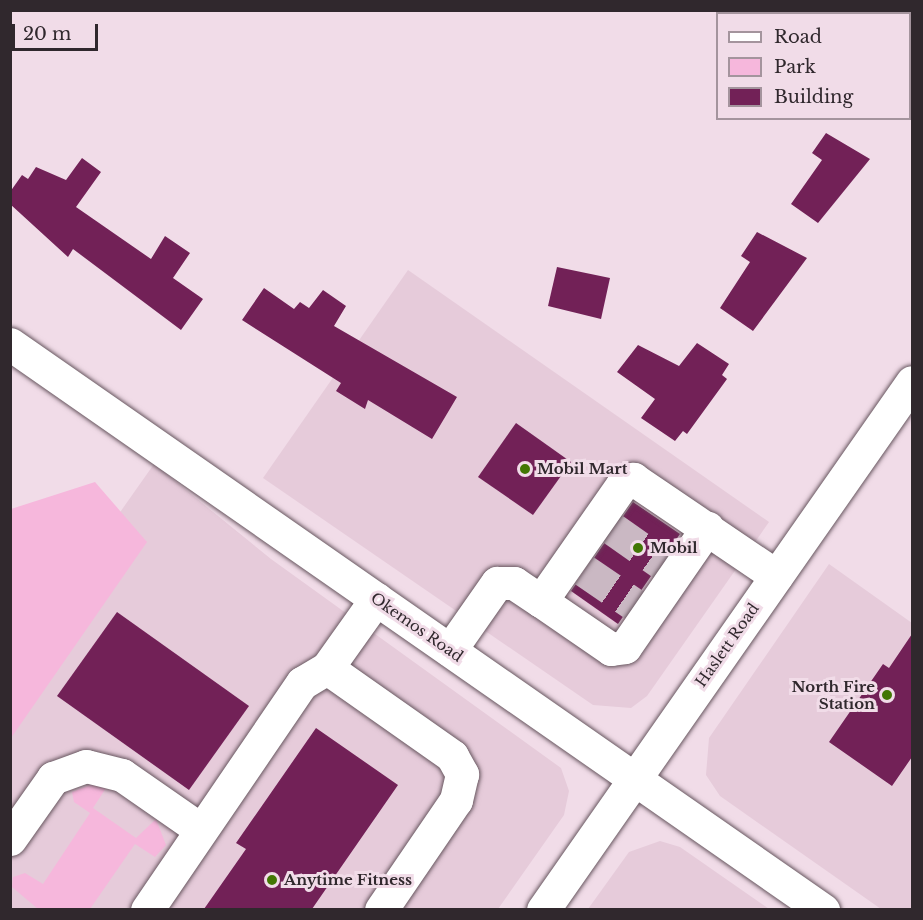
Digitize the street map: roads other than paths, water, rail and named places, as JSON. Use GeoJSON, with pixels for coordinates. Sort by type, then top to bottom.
{"type":"FeatureCollection","features":[{"type":"Feature","properties":{"kind":"street","name":"Okemos Road"},"geometry":{"type":"LineString","coordinates":[[10,344],[823,909]]}},
{"type":"Feature","properties":{"kind":"street","name":"Haslett Road"},"geometry":{"type":"LineString","coordinates":[[543,909],[912,382]]}},
{"type":"Feature","properties":{"kind":"street"},"geometry":{"type":"LineString","coordinates":[[541,601],[577,565],[605,524],[622,485],[633,479],[776,576]]}},
{"type":"Feature","properties":{"kind":"street"},"geometry":{"type":"LineString","coordinates":[[450,650],[497,584],[514,583],[618,650],[671,570],[707,528]]}},
{"type":"Feature","properties":{"kind":"street"},"geometry":{"type":"LineString","coordinates":[[147,909],[302,683],[327,668],[376,599]]}},
{"type":"Feature","properties":{"kind":"street"},"geometry":{"type":"LineString","coordinates":[[327,668],[452,756],[462,774],[456,800],[381,909]]}},
{"type":"Feature","properties":{"kind":"street"},"geometry":{"type":"LineString","coordinates":[[10,839],[53,778],[86,766],[122,775],[201,830]]}},
{"type":"Feature","properties":{"kind":"tunnel"},"geometry":{"type":"LineString","coordinates":[[612,528],[666,566]]}},
{"type":"Feature","properties":{"kind":"tunnel"},"geometry":{"type":"LineString","coordinates":[[584,570],[638,607]]}},
{"type":"Feature","properties":{"kind":"place","name":"Mobil Mart"},"geometry":{"type":"Point","coordinates":[525,469]}},
{"type":"Feature","properties":{"kind":"place","name":"Mobil"},"geometry":{"type":"Point","coordinates":[638,548]}},
{"type":"Feature","properties":{"kind":"place","name":"North Fire Station"},"geometry":{"type":"Point","coordinates":[887,695]}},
{"type":"Feature","properties":{"kind":"place","name":"Anytime Fitness"},"geometry":{"type":"Point","coordinates":[272,880]}}]}
